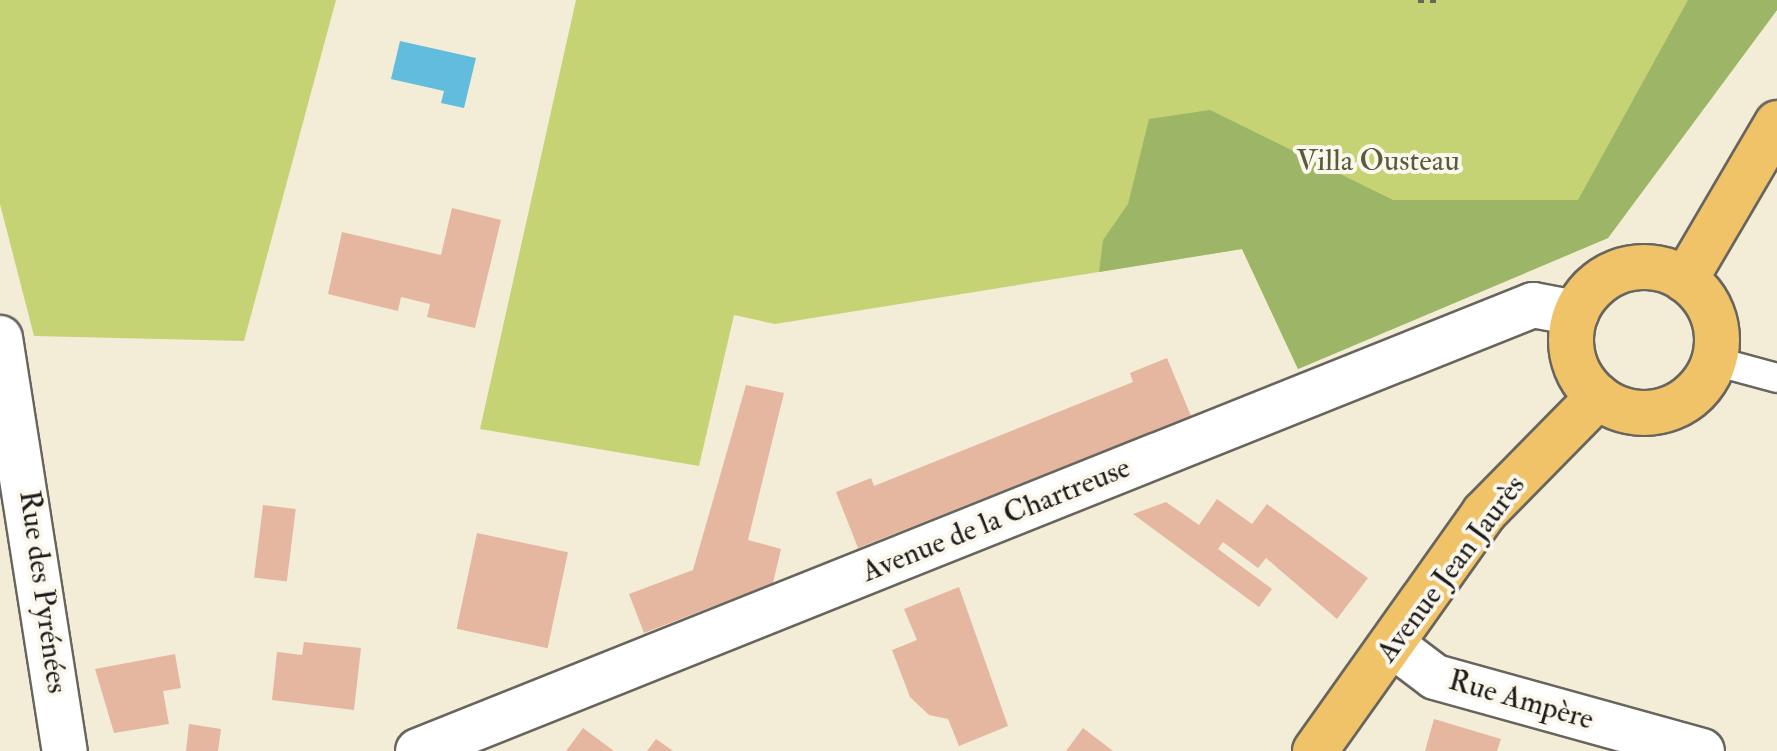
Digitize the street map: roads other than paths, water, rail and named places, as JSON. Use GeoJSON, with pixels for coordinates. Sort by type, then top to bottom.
{"type":"FeatureCollection","features":[{"type":"Feature","properties":{"kind":"main road"},"geometry":{"type":"LineString","coordinates":[[1685,280],[1777,123]]}},
{"type":"Feature","properties":{"kind":"main road"},"geometry":{"type":"LineString","coordinates":[[1644,267],[1685,280],[1713,315],[1714,361],[1704,382],[1666,410],[1619,409],[1598,397],[1573,359],[1576,313],[1603,280],[1622,271],[1644,267]]}},
{"type":"Feature","properties":{"kind":"main road","name":"Avenue Jean Jaurès"},"geometry":{"type":"LineString","coordinates":[[1315,751],[1394,646],[1484,513],[1598,397]]}},
{"type":"Feature","properties":{"kind":"street","name":"Avenue de la Chartreuse"},"geometry":{"type":"LineString","coordinates":[[418,751],[1533,305],[1576,313]]}},
{"type":"Feature","properties":{"kind":"street","name":"Rue des Pyrénées"},"geometry":{"type":"LineString","coordinates":[[1,348],[65,751]]}},
{"type":"Feature","properties":{"kind":"street","name":"Rue Ampère"},"geometry":{"type":"LineString","coordinates":[[1394,646],[1435,677],[1702,751]]}},
{"type":"Feature","properties":{"kind":"lane"},"geometry":{"type":"LineString","coordinates":[[1714,361],[1777,378]]}},
{"type":"Feature","properties":{"kind":"water"},"geometry":{"type":"Polygon","coordinates":[[[400,41],[476,58],[464,108],[441,103],[444,91],[391,79],[400,41]]]}},
{"type":"Feature","properties":{"kind":"park label","name":"Villa Ousteau"},"geometry":{"type":"Point","coordinates":[1378,161]}}]}
